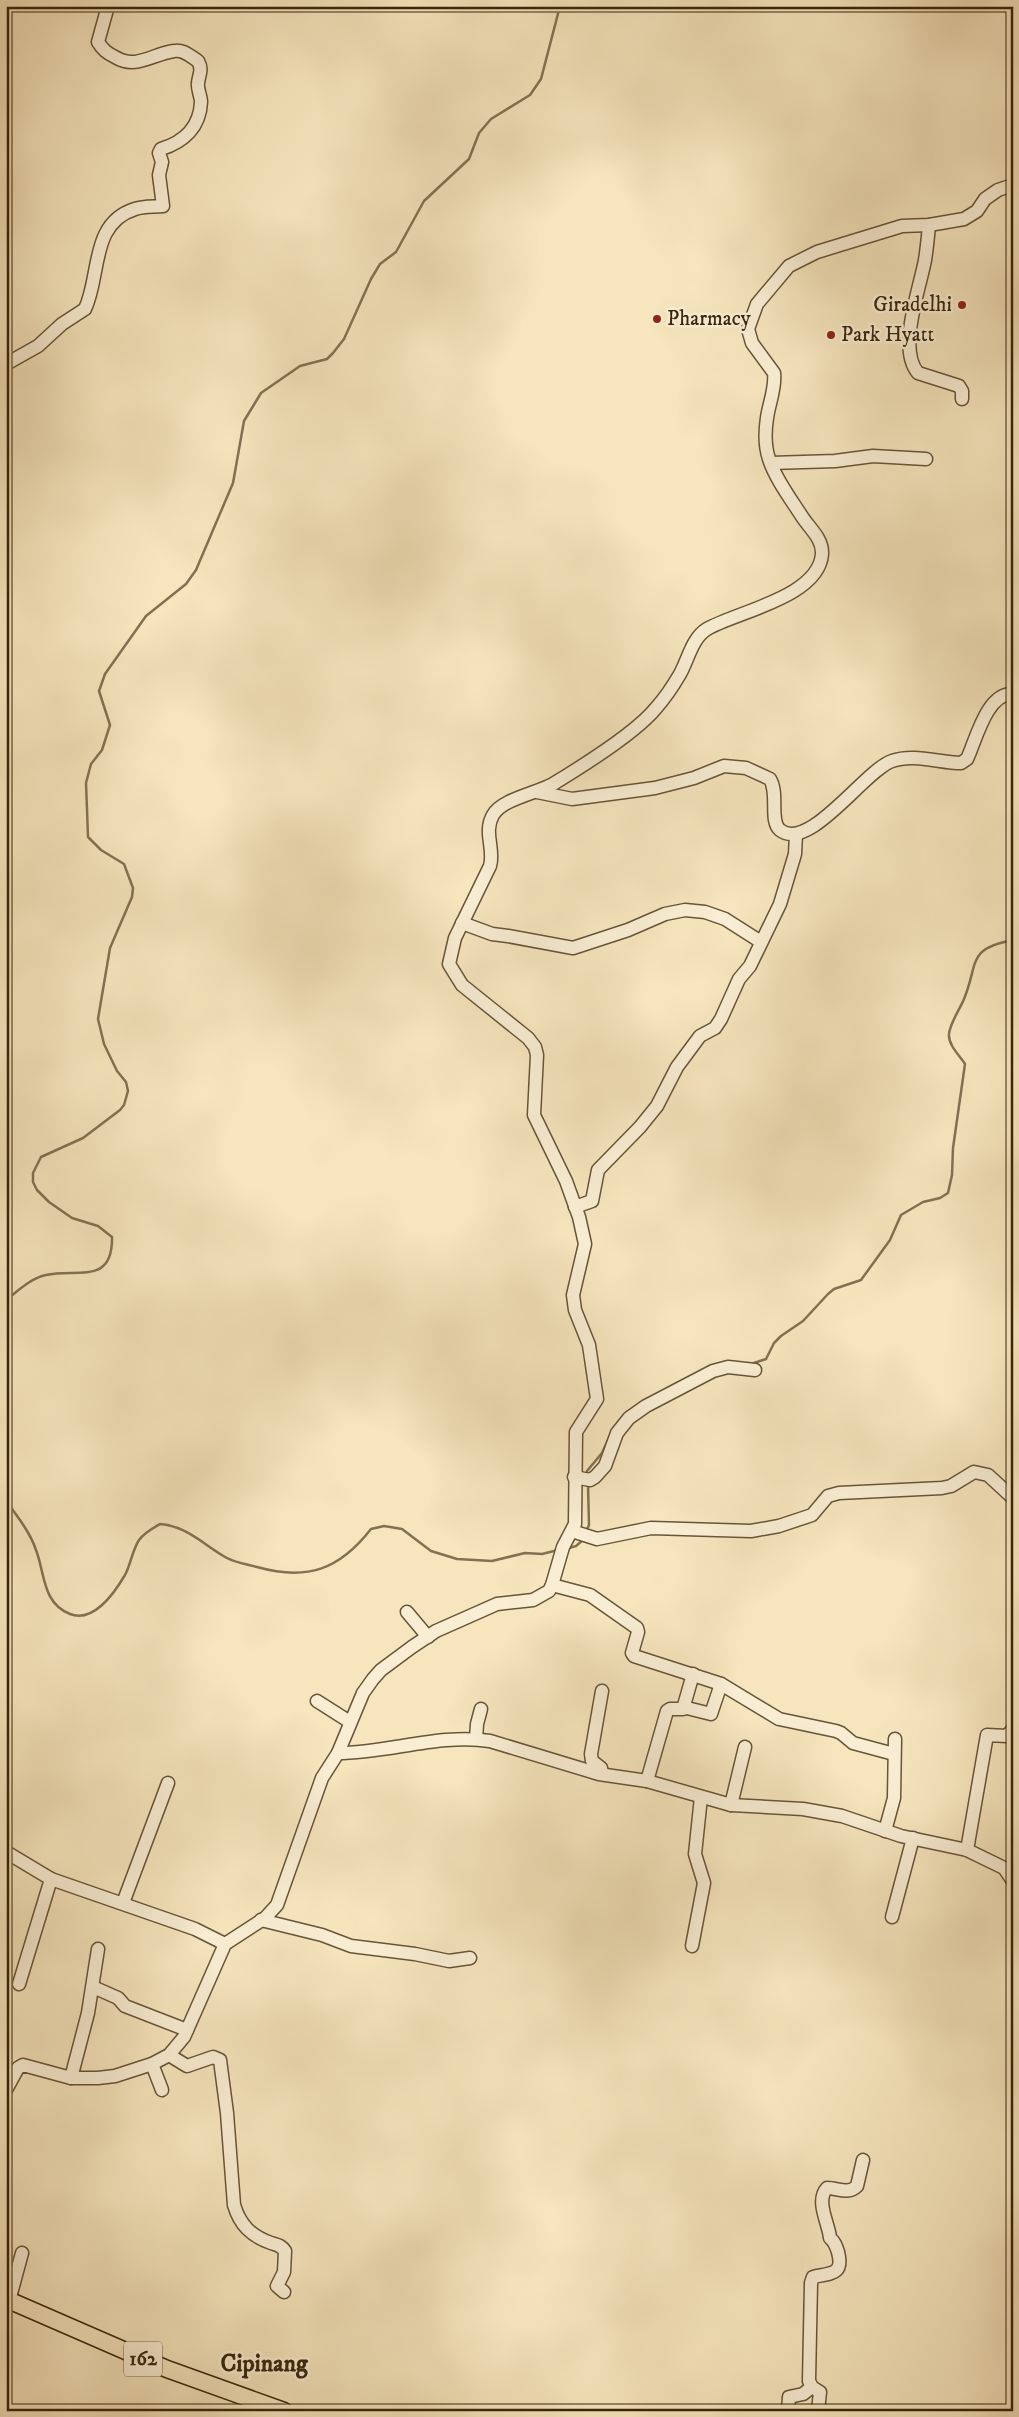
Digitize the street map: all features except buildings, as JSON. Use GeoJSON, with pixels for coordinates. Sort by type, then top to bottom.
{"type":"FeatureCollection","features":[{"type":"Feature","properties":{"kind":"main road","name":"162"},"geometry":{"type":"LineString","coordinates":[[8,2300],[167,2368],[284,2411]]}},
{"type":"Feature","properties":{"kind":"street"},"geometry":{"type":"LineString","coordinates":[[6,364],[38,346],[62,324],[85,309],[99,251],[108,229],[120,218],[136,208],[163,206],[159,175],[162,162],[159,153],[161,149],[175,144],[192,132],[199,114],[201,104],[198,85],[201,73],[198,61],[184,52],[174,51],[138,62],[124,63],[102,50],[98,42],[108,6]]}},
{"type":"Feature","properties":{"kind":"street"},"geometry":{"type":"LineString","coordinates":[[6,2090],[9,2076],[18,2068],[24,2066],[71,2078],[115,2076],[152,2064],[178,2047],[188,2030],[225,1944],[261,1920],[277,1905],[322,1778],[338,1753],[363,1693],[377,1675],[428,1636],[497,1604],[533,1600],[549,1591],[561,1553],[576,1532],[576,1518],[582,1478],[576,1432],[597,1399],[589,1345],[573,1303],[573,1295],[585,1244],[566,1181],[534,1115],[537,1055],[535,1047],[528,1038],[462,986],[450,969],[450,954],[462,923],[490,866],[492,858],[488,832],[492,816],[497,809],[507,803],[537,792],[620,739],[655,710],[680,674],[695,643],[704,632],[774,603],[804,584],[816,570],[822,552],[820,540],[801,515],[771,463],[766,441],[767,418],[775,378],[774,373],[752,343],[748,329],[757,304],[789,266],[817,252],[902,226],[929,225],[964,219],[977,211],[985,200],[998,190],[1013,185]]}},
{"type":"Feature","properties":{"kind":"street"},"geometry":{"type":"LineString","coordinates":[[929,225],[926,257],[913,312],[910,343],[914,368],[918,373],[959,386],[962,391],[962,399]]}},
{"type":"Feature","properties":{"kind":"street"},"geometry":{"type":"LineString","coordinates":[[771,463],[835,461],[873,456],[926,459]]}},
{"type":"Feature","properties":{"kind":"street"},"geometry":{"type":"LineString","coordinates":[[537,792],[572,799],[655,788],[694,778],[724,766],[746,768],[770,779],[775,796],[776,825],[781,831],[796,834],[805,831],[824,819],[871,774],[891,761],[907,757],[961,763],[967,759],[995,700],[1006,694],[1013,694]]}},
{"type":"Feature","properties":{"kind":"street"},"geometry":{"type":"LineString","coordinates":[[575,1207],[592,1201],[598,1170],[640,1128],[657,1106],[677,1068],[700,1036],[719,1023],[739,979],[750,966],[780,904],[795,854],[796,834]]}},
{"type":"Feature","properties":{"kind":"street"},"geometry":{"type":"LineString","coordinates":[[462,923],[497,936],[508,936],[573,948],[628,930],[665,914],[694,911],[725,918],[762,942]]}},
{"type":"Feature","properties":{"kind":"street"},"geometry":{"type":"LineString","coordinates":[[582,1478],[595,1477],[604,1466],[617,1433],[629,1418],[646,1406],[713,1371],[728,1367],[755,1370]]}},
{"type":"Feature","properties":{"kind":"street"},"geometry":{"type":"LineString","coordinates":[[576,1532],[597,1539],[652,1528],[707,1531],[760,1529],[779,1526],[812,1514],[828,1496],[834,1494],[942,1488],[951,1486],[974,1472],[988,1474],[1013,1498]]}},
{"type":"Feature","properties":{"kind":"street"},"geometry":{"type":"LineString","coordinates":[[552,1585],[590,1595],[637,1628],[638,1632],[632,1655],[721,1684],[780,1719],[842,1732],[853,1743],[894,1754]]}},
{"type":"Feature","properties":{"kind":"street"},"geometry":{"type":"LineString","coordinates":[[407,1612],[428,1636]]}},
{"type":"Feature","properties":{"kind":"street"},"geometry":{"type":"LineString","coordinates":[[683,1708],[693,1674]]}},
{"type":"Feature","properties":{"kind":"street"},"geometry":{"type":"LineString","coordinates":[[647,1782],[667,1711],[670,1709],[681,1710],[683,1708],[711,1714],[721,1684]]}},
{"type":"Feature","properties":{"kind":"street"},"geometry":{"type":"LineString","coordinates":[[602,1691],[591,1754],[592,1760],[601,1768],[602,1774]]}},
{"type":"Feature","properties":{"kind":"street"},"geometry":{"type":"LineString","coordinates":[[317,1701],[350,1722]]}},
{"type":"Feature","properties":{"kind":"street"},"geometry":{"type":"LineString","coordinates":[[476,1739],[478,1720],[482,1708]]}},
{"type":"Feature","properties":{"kind":"street"},"geometry":{"type":"LineString","coordinates":[[967,1850],[987,1735],[1005,1737],[1013,1729]]}},
{"type":"Feature","properties":{"kind":"street"},"geometry":{"type":"LineString","coordinates":[[338,1753],[364,1753],[403,1745],[476,1739],[602,1774],[647,1782],[731,1805],[816,1811],[842,1816],[913,1838],[967,1850],[1004,1868],[1013,1881]]}},
{"type":"Feature","properties":{"kind":"street"},"geometry":{"type":"LineString","coordinates":[[885,1830],[894,1798],[895,1739]]}},
{"type":"Feature","properties":{"kind":"street"},"geometry":{"type":"LineString","coordinates":[[731,1805],[746,1747]]}},
{"type":"Feature","properties":{"kind":"street"},"geometry":{"type":"LineString","coordinates":[[123,1903],[168,1783]]}},
{"type":"Feature","properties":{"kind":"street"},"geometry":{"type":"LineString","coordinates":[[692,1946],[704,1883],[695,1854],[701,1798]]}},
{"type":"Feature","properties":{"kind":"street"},"geometry":{"type":"LineString","coordinates":[[892,1917],[913,1838]]}},
{"type":"Feature","properties":{"kind":"street"},"geometry":{"type":"LineString","coordinates":[[6,1852],[51,1878],[195,1929],[225,1944]]}},
{"type":"Feature","properties":{"kind":"street"},"geometry":{"type":"LineString","coordinates":[[19,1984],[51,1878]]}},
{"type":"Feature","properties":{"kind":"street"},"geometry":{"type":"LineString","coordinates":[[261,1920],[322,1935],[352,1946],[415,1954],[449,1961],[470,1958]]}},
{"type":"Feature","properties":{"kind":"street"},"geometry":{"type":"LineString","coordinates":[[71,2078],[88,2013],[98,1949]]}},
{"type":"Feature","properties":{"kind":"street"},"geometry":{"type":"LineString","coordinates":[[93,1987],[118,1998],[125,2006],[188,2030]]}},
{"type":"Feature","properties":{"kind":"street"},"geometry":{"type":"LineString","coordinates":[[169,2054],[187,2066],[213,2057],[220,2060],[227,2113],[234,2205],[238,2217],[249,2232],[279,2246],[284,2251],[284,2272],[277,2286],[284,2292]]}},
{"type":"Feature","properties":{"kind":"street"},"geometry":{"type":"LineString","coordinates":[[152,2064],[162,2090]]}},
{"type":"Feature","properties":{"kind":"street"},"geometry":{"type":"LineString","coordinates":[[818,2411],[820,2392],[812,2387],[809,2369],[812,2278],[831,2274],[841,2266],[836,2246],[830,2238],[824,2216],[824,2192],[830,2188],[852,2190],[857,2186],[864,2160]]}},
{"type":"Feature","properties":{"kind":"street"},"geometry":{"type":"LineString","coordinates":[[8,2300],[22,2253]]}},
{"type":"Feature","properties":{"kind":"street"},"geometry":{"type":"LineString","coordinates":[[788,2411],[790,2397],[803,2394],[812,2387]]}},
{"type":"Feature","properties":{"kind":"waterway"},"geometry":{"type":"LineString","coordinates":[[6,1300],[25,1285],[40,1277],[57,1273],[91,1272],[99,1269],[106,1263],[111,1252],[112,1237],[98,1226],[72,1218],[49,1202],[37,1190],[33,1182],[33,1173],[41,1157],[83,1138],[120,1110],[124,1105],[128,1091],[126,1082],[117,1071],[104,1044],[98,1019],[110,948],[132,897],[133,888],[124,864],[101,850],[88,837],[86,783],[91,764],[102,750],[110,725],[99,691],[105,674],[146,616],[186,584],[196,570],[233,483],[244,421],[261,393],[300,366],[327,359],[344,339],[371,279],[380,264],[396,252],[424,201],[469,159],[479,133],[491,119],[530,95],[541,79],[560,6]]}},
{"type":"Feature","properties":{"kind":"waterway"},"geometry":{"type":"LineString","coordinates":[[751,1364],[766,1359],[774,1343],[803,1321],[834,1289],[861,1280],[890,1240],[901,1215],[923,1202],[940,1198],[948,1193],[952,1175],[953,1148],[965,1064],[950,1042],[950,1030],[964,999],[976,959],[988,948],[1013,940]]}},
{"type":"Feature","properties":{"kind":"waterway"},"geometry":{"type":"LineString","coordinates":[[587,1476],[587,1471],[602,1453],[612,1431]]}},
{"type":"Feature","properties":{"kind":"waterway"},"geometry":{"type":"LineString","coordinates":[[586,1532],[589,1525],[588,1484]]}},
{"type":"Feature","properties":{"kind":"waterway"},"geometry":{"type":"LineString","coordinates":[[6,1501],[23,1524],[33,1543],[46,1587],[54,1603],[70,1614],[79,1616],[95,1610],[110,1597],[125,1575],[139,1540],[160,1524],[179,1528],[234,1561],[291,1573],[321,1569],[334,1563],[359,1543],[371,1529],[384,1526],[402,1529],[431,1551],[457,1559],[492,1561],[525,1553],[542,1554],[558,1550]]}},
{"type":"Feature","properties":{"kind":"waterway"},"geometry":{"type":"LineString","coordinates":[[569,1548],[576,1546],[583,1540]]}},
{"type":"Feature","properties":{"kind":"place","name":"Giradelhi"},"geometry":{"type":"Point","coordinates":[962,305]}},
{"type":"Feature","properties":{"kind":"place","name":"Pharmacy"},"geometry":{"type":"Point","coordinates":[657,319]}},
{"type":"Feature","properties":{"kind":"place","name":"Park Hyatt"},"geometry":{"type":"Point","coordinates":[831,335]}},
{"type":"Feature","properties":{"kind":"district","name":"Cipinang"},"geometry":{"type":"Point","coordinates":[264,2364]}}]}
